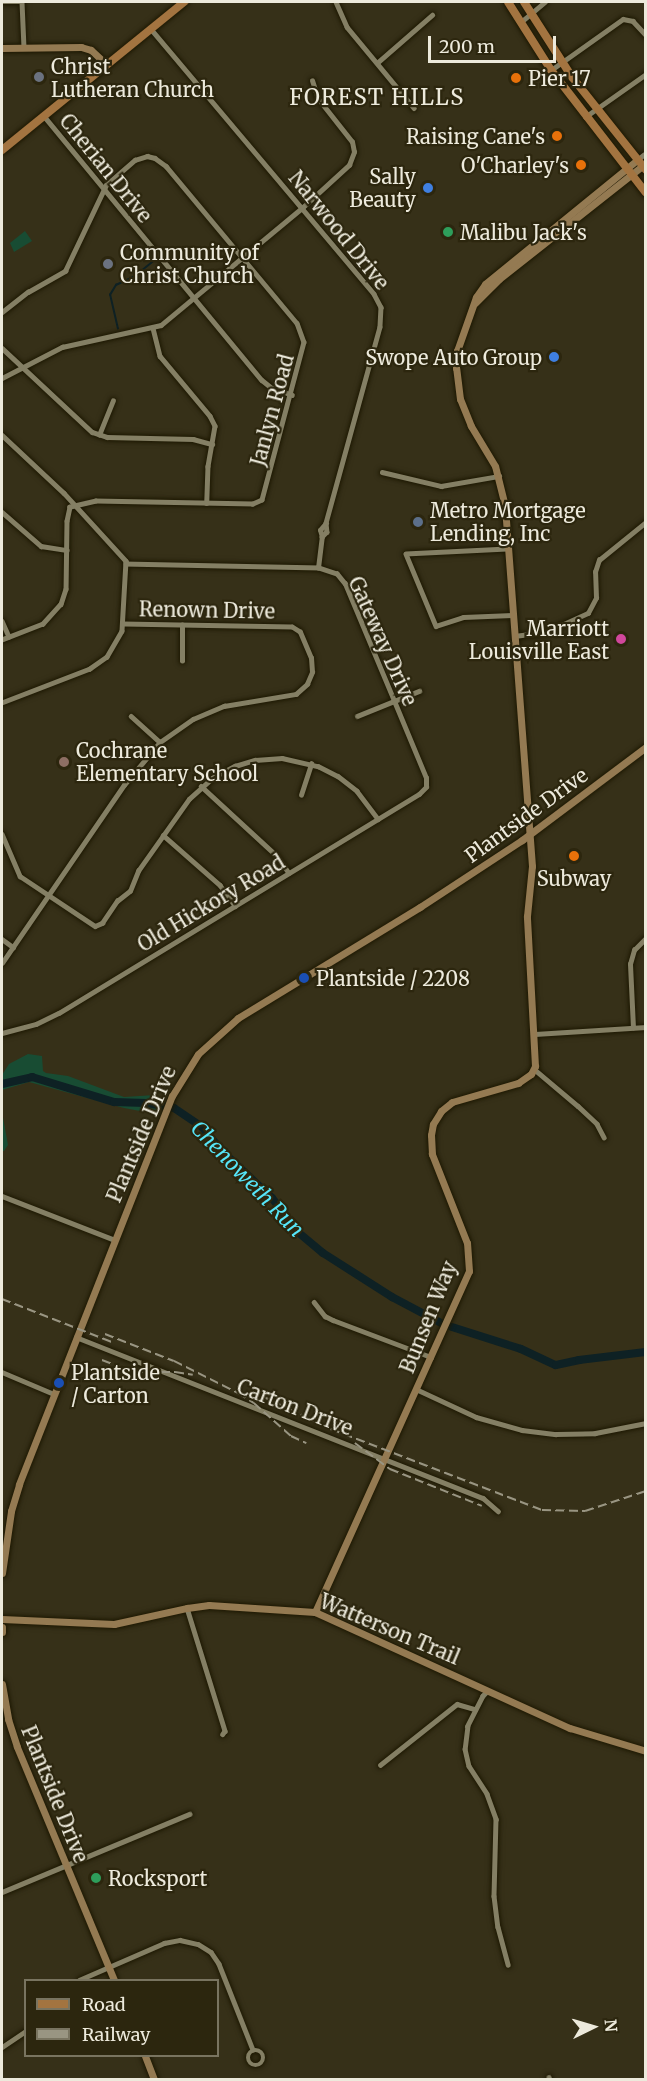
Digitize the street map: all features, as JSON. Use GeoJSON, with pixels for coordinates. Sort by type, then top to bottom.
{"type":"FeatureCollection","features":[{"type":"Feature","properties":{"kind":"main road"},"geometry":{"type":"LineString","coordinates":[[2,150],[184,2]]}},
{"type":"Feature","properties":{"kind":"main road"},"geometry":{"type":"LineString","coordinates":[[508,2],[551,70],[645,193]]}},
{"type":"Feature","properties":{"kind":"main road"},"geometry":{"type":"LineString","coordinates":[[524,2],[596,110],[642,165]]}},
{"type":"Feature","properties":{"kind":"street"},"geometry":{"type":"LineString","coordinates":[[2,2],[22,2],[24,47]]}},
{"type":"Feature","properties":{"kind":"street"},"geometry":{"type":"LineString","coordinates":[[336,2],[347,27],[414,108]]}},
{"type":"Feature","properties":{"kind":"street"},"geometry":{"type":"LineString","coordinates":[[521,22],[546,2]]}},
{"type":"Feature","properties":{"kind":"street"},"geometry":{"type":"LineString","coordinates":[[376,63],[432,15]]}},
{"type":"Feature","properties":{"kind":"street"},"geometry":{"type":"LineString","coordinates":[[551,70],[623,19],[633,21],[645,35]]}},
{"type":"Feature","properties":{"kind":"street","name":"Narwood Drive"},"geometry":{"type":"LineString","coordinates":[[151,29],[374,294],[382,311],[380,327],[326,523],[327,532],[322,537],[318,568]]}},
{"type":"Feature","properties":{"kind":"street"},"geometry":{"type":"LineString","coordinates":[[2,48],[81,47],[91,50],[106,64]]}},
{"type":"Feature","properties":{"kind":"street"},"geometry":{"type":"LineString","coordinates":[[585,117],[645,74]]}},
{"type":"Feature","properties":{"kind":"street"},"geometry":{"type":"LineString","coordinates":[[2,378],[72,344],[153,328],[166,322],[302,208],[349,165],[354,152],[350,138],[318,99],[312,81]]}},
{"type":"Feature","properties":{"kind":"street","name":"Cherian Drive"},"geometry":{"type":"LineString","coordinates":[[44,116],[265,383],[292,395]]}},
{"type":"Feature","properties":{"kind":"street"},"geometry":{"type":"LineString","coordinates":[[604,1137],[591,1118],[534,1069],[535,1034],[527,916],[532,866],[505,506],[499,476],[488,451],[464,412],[457,386],[457,351],[474,304],[499,279],[628,171],[642,165],[645,153]]}},
{"type":"Feature","properties":{"kind":"street","name":"Janlyn Road"},"geometry":{"type":"LineString","coordinates":[[76,505],[96,501],[253,504],[262,500],[304,350],[302,331],[243,258],[155,158],[147,156],[135,160],[103,190]]}},
{"type":"Feature","properties":{"kind":"street"},"geometry":{"type":"LineString","coordinates":[[2,312],[28,292],[65,272],[103,190]]}},
{"type":"Feature","properties":{"kind":"street"},"geometry":{"type":"LineString","coordinates":[[153,328],[160,356],[214,421],[216,430],[208,466],[207,503]]}},
{"type":"Feature","properties":{"kind":"street"},"geometry":{"type":"LineString","coordinates":[[2,348],[92,432],[99,435],[193,439],[212,444]]}},
{"type":"Feature","properties":{"kind":"street"},"geometry":{"type":"LineString","coordinates":[[99,435],[113,401]]}},
{"type":"Feature","properties":{"kind":"street"},"geometry":{"type":"LineString","coordinates":[[2,435],[76,505],[124,556],[126,564],[124,624],[117,644],[95,666],[2,703]]}},
{"type":"Feature","properties":{"kind":"street"},"geometry":{"type":"LineString","coordinates":[[382,472],[441,486],[499,476]]}},
{"type":"Feature","properties":{"kind":"street"},"geometry":{"type":"LineString","coordinates":[[2,640],[43,624],[58,609],[66,588],[68,516],[70,507],[76,505]]}},
{"type":"Feature","properties":{"kind":"street"},"geometry":{"type":"LineString","coordinates":[[2,512],[41,546],[67,550]]}},
{"type":"Feature","properties":{"kind":"street"},"geometry":{"type":"LineString","coordinates":[[513,636],[546,632],[588,613],[596,598],[595,572],[599,560],[645,522]]}},
{"type":"Feature","properties":{"kind":"street"},"geometry":{"type":"LineString","coordinates":[[507,549],[406,554],[436,626],[463,617],[512,615]]}},
{"type":"Feature","properties":{"kind":"street","name":"Gateway Drive"},"geometry":{"type":"LineString","coordinates":[[126,564],[318,568],[333,572],[345,584],[427,784]]}},
{"type":"Feature","properties":{"kind":"street"},"geometry":{"type":"LineString","coordinates":[[2,621],[9,637]]}},
{"type":"Feature","properties":{"kind":"street","name":"Renown Drive"},"geometry":{"type":"LineString","coordinates":[[124,624],[292,627],[300,632],[309,654],[312,664],[311,676],[305,687],[296,694],[224,706],[193,719],[160,742]]}},
{"type":"Feature","properties":{"kind":"street"},"geometry":{"type":"LineString","coordinates":[[182,625],[182,661]]}},
{"type":"Feature","properties":{"kind":"street"},"geometry":{"type":"LineString","coordinates":[[357,716],[419,690]]}},
{"type":"Feature","properties":{"kind":"street"},"geometry":{"type":"LineString","coordinates":[[2,963],[124,785],[160,742],[131,716]]}},
{"type":"Feature","properties":{"kind":"street","name":"Plantside Drive"},"geometry":{"type":"LineString","coordinates":[[2,1573],[15,1495],[162,1120],[189,1065],[222,1030],[432,900],[529,834],[645,747]]}},
{"type":"Feature","properties":{"kind":"street"},"geometry":{"type":"LineString","coordinates":[[2,834],[17,873],[48,897],[95,926],[102,923],[117,901],[130,891],[138,871],[184,805],[201,786],[235,766],[255,760],[282,758],[311,764],[345,781],[357,791],[378,819]]}},
{"type":"Feature","properties":{"kind":"street"},"geometry":{"type":"LineString","coordinates":[[301,795],[311,764]]}},
{"type":"Feature","properties":{"kind":"street","name":"Old Hickory Road"},"geometry":{"type":"LineString","coordinates":[[2,1034],[53,1016],[378,819],[423,791],[427,784]]}},
{"type":"Feature","properties":{"kind":"street"},"geometry":{"type":"LineString","coordinates":[[201,786],[276,855],[290,873]]}},
{"type":"Feature","properties":{"kind":"street"},"geometry":{"type":"LineString","coordinates":[[163,835],[220,885],[235,906]]}},
{"type":"Feature","properties":{"kind":"street"},"geometry":{"type":"LineString","coordinates":[[2,939],[13,947]]}},
{"type":"Feature","properties":{"kind":"street"},"geometry":{"type":"LineString","coordinates":[[633,1028],[630,962],[634,950],[645,939]]}},
{"type":"Feature","properties":{"kind":"street"},"geometry":{"type":"LineString","coordinates":[[535,1034],[645,1027]]}},
{"type":"Feature","properties":{"kind":"street","name":"Bunsen Way"},"geometry":{"type":"LineString","coordinates":[[315,1612],[465,1284],[470,1258],[465,1237],[432,1154],[430,1135],[433,1124],[441,1111],[452,1102],[518,1083],[525,1080],[534,1069]]}},
{"type":"Feature","properties":{"kind":"street"},"geometry":{"type":"LineString","coordinates":[[2,1196],[115,1240]]}},
{"type":"Feature","properties":{"kind":"street"},"geometry":{"type":"LineString","coordinates":[[314,1302],[325,1316],[333,1320],[431,1357]]}},
{"type":"Feature","properties":{"kind":"street","name":"Carton Drive"},"geometry":{"type":"LineString","coordinates":[[76,1337],[483,1498],[498,1510]]}},
{"type":"Feature","properties":{"kind":"street"},"geometry":{"type":"LineString","coordinates":[[2,1372],[54,1394]]}},
{"type":"Feature","properties":{"kind":"street"},"geometry":{"type":"LineString","coordinates":[[416,1389],[477,1417],[538,1432],[595,1433],[645,1423]]}},
{"type":"Feature","properties":{"kind":"street","name":"Watterson Trail"},"geometry":{"type":"LineString","coordinates":[[2,1619],[114,1624],[209,1605],[315,1612],[587,1735],[645,1751]]}},
{"type":"Feature","properties":{"kind":"street"},"geometry":{"type":"LineString","coordinates":[[187,1608],[225,1731],[223,1734]]}},
{"type":"Feature","properties":{"kind":"street"},"geometry":{"type":"LineString","coordinates":[[2,1627],[2,1632]]}},
{"type":"Feature","properties":{"kind":"street","name":"Plantside Drive"},"geometry":{"type":"LineString","coordinates":[[2,1684],[3,1704],[17,1747],[114,1979]]}},
{"type":"Feature","properties":{"kind":"street"},"geometry":{"type":"LineString","coordinates":[[488,1691],[468,1726],[465,1749],[469,1766],[487,1794],[496,1819],[494,1896],[498,1927],[508,1965]]}},
{"type":"Feature","properties":{"kind":"street"},"geometry":{"type":"LineString","coordinates":[[380,1766],[457,1704],[476,1709]]}},
{"type":"Feature","properties":{"kind":"street"},"geometry":{"type":"LineString","coordinates":[[2,1892],[189,1815]]}},
{"type":"Feature","properties":{"kind":"street"},"geometry":{"type":"LineString","coordinates":[[81,1979],[169,1941],[185,1940],[205,1948],[219,1964],[253,2050]]}},
{"type":"Feature","properties":{"kind":"street"},"geometry":{"type":"LineString","coordinates":[[2,2047],[24,2032]]}},
{"type":"Feature","properties":{"kind":"street"},"geometry":{"type":"LineString","coordinates":[[146,2057],[154,2079]]}},
{"type":"Feature","properties":{"kind":"green space"},"geometry":{"type":"Polygon","coordinates":[[[25,231],[32,241],[14,252],[10,243],[25,231]]]}},
{"type":"Feature","properties":{"kind":"green space"},"geometry":{"type":"Polygon","coordinates":[[[28,1054],[42,1056],[43,1071],[46,1073],[68,1076],[124,1097],[155,1095],[161,1100],[156,1114],[124,1108],[29,1082],[2,1090],[2,1075],[9,1064],[28,1054]]]}},
{"type":"Feature","properties":{"kind":"green space"},"geometry":{"type":"Polygon","coordinates":[[[2,1112],[8,1145],[4,1151],[2,1151],[2,1112]]]}},
{"type":"Feature","properties":{"kind":"waterway"},"geometry":{"type":"LineString","coordinates":[[118,329],[110,295],[116,285],[135,276],[155,260]]}},
{"type":"Feature","properties":{"kind":"waterway","name":"Chenoweth Run"},"geometry":{"type":"LineString","coordinates":[[2,1084],[32,1077],[114,1102],[146,1103],[174,1108],[202,1127],[225,1154],[272,1198],[299,1233],[323,1253],[392,1297],[441,1323]]}},
{"type":"Feature","properties":{"kind":"waterway","name":"Chenoweth Run"},"geometry":{"type":"LineString","coordinates":[[452,1327],[521,1349],[556,1365],[646,1352]]}},
{"type":"Feature","properties":{"kind":"railway"},"geometry":{"type":"LineString","coordinates":[[2,1299],[112,1342]]}},
{"type":"Feature","properties":{"kind":"railway"},"geometry":{"type":"LineString","coordinates":[[105,1334],[174,1361],[238,1393],[254,1403],[291,1436],[306,1443]]}},
{"type":"Feature","properties":{"kind":"railway"},"geometry":{"type":"LineString","coordinates":[[102,1360],[134,1372],[175,1372],[193,1375]]}},
{"type":"Feature","properties":{"kind":"railway"},"geometry":{"type":"LineString","coordinates":[[264,1397],[337,1432]]}},
{"type":"Feature","properties":{"kind":"railway"},"geometry":{"type":"LineString","coordinates":[[331,1429],[542,1510],[585,1511],[646,1491]]}},
{"type":"Feature","properties":{"kind":"railway"},"geometry":{"type":"LineString","coordinates":[[355,1443],[390,1469],[482,1506]]}},
{"type":"Feature","properties":{"kind":"place","name":"Christ Lutheran Church"},"geometry":{"type":"Point","coordinates":[39,77]}},
{"type":"Feature","properties":{"kind":"place","name":"Pier 17"},"geometry":{"type":"Point","coordinates":[516,78]}},
{"type":"Feature","properties":{"kind":"place","name":"Raising Cane's"},"geometry":{"type":"Point","coordinates":[557,136]}},
{"type":"Feature","properties":{"kind":"place","name":"O'Charley's"},"geometry":{"type":"Point","coordinates":[581,165]}},
{"type":"Feature","properties":{"kind":"place","name":"Sally Beauty"},"geometry":{"type":"Point","coordinates":[428,188]}},
{"type":"Feature","properties":{"kind":"place","name":"Malibu Jack's"},"geometry":{"type":"Point","coordinates":[448,232]}},
{"type":"Feature","properties":{"kind":"place","name":"Community of Christ Church"},"geometry":{"type":"Point","coordinates":[108,264]}},
{"type":"Feature","properties":{"kind":"place","name":"Swope Auto Group"},"geometry":{"type":"Point","coordinates":[554,357]}},
{"type":"Feature","properties":{"kind":"place","name":"Metro Mortgage Lending, Inc"},"geometry":{"type":"Point","coordinates":[418,522]}},
{"type":"Feature","properties":{"kind":"place","name":"Marriott Louisville East"},"geometry":{"type":"Point","coordinates":[621,639]}},
{"type":"Feature","properties":{"kind":"place","name":"Cochrane Elementary School"},"geometry":{"type":"Point","coordinates":[64,762]}},
{"type":"Feature","properties":{"kind":"place","name":"Subway"},"geometry":{"type":"Point","coordinates":[574,856]}},
{"type":"Feature","properties":{"kind":"place","name":"Plantside / 2208"},"geometry":{"type":"Point","coordinates":[304,978]}},
{"type":"Feature","properties":{"kind":"place","name":"Plantside / Carton"},"geometry":{"type":"Point","coordinates":[59,1383]}},
{"type":"Feature","properties":{"kind":"place","name":"Rocksport"},"geometry":{"type":"Point","coordinates":[96,1878]}},
{"type":"Feature","properties":{"kind":"district","name":"FOREST HILLS"},"geometry":{"type":"Point","coordinates":[377,98]}}]}
